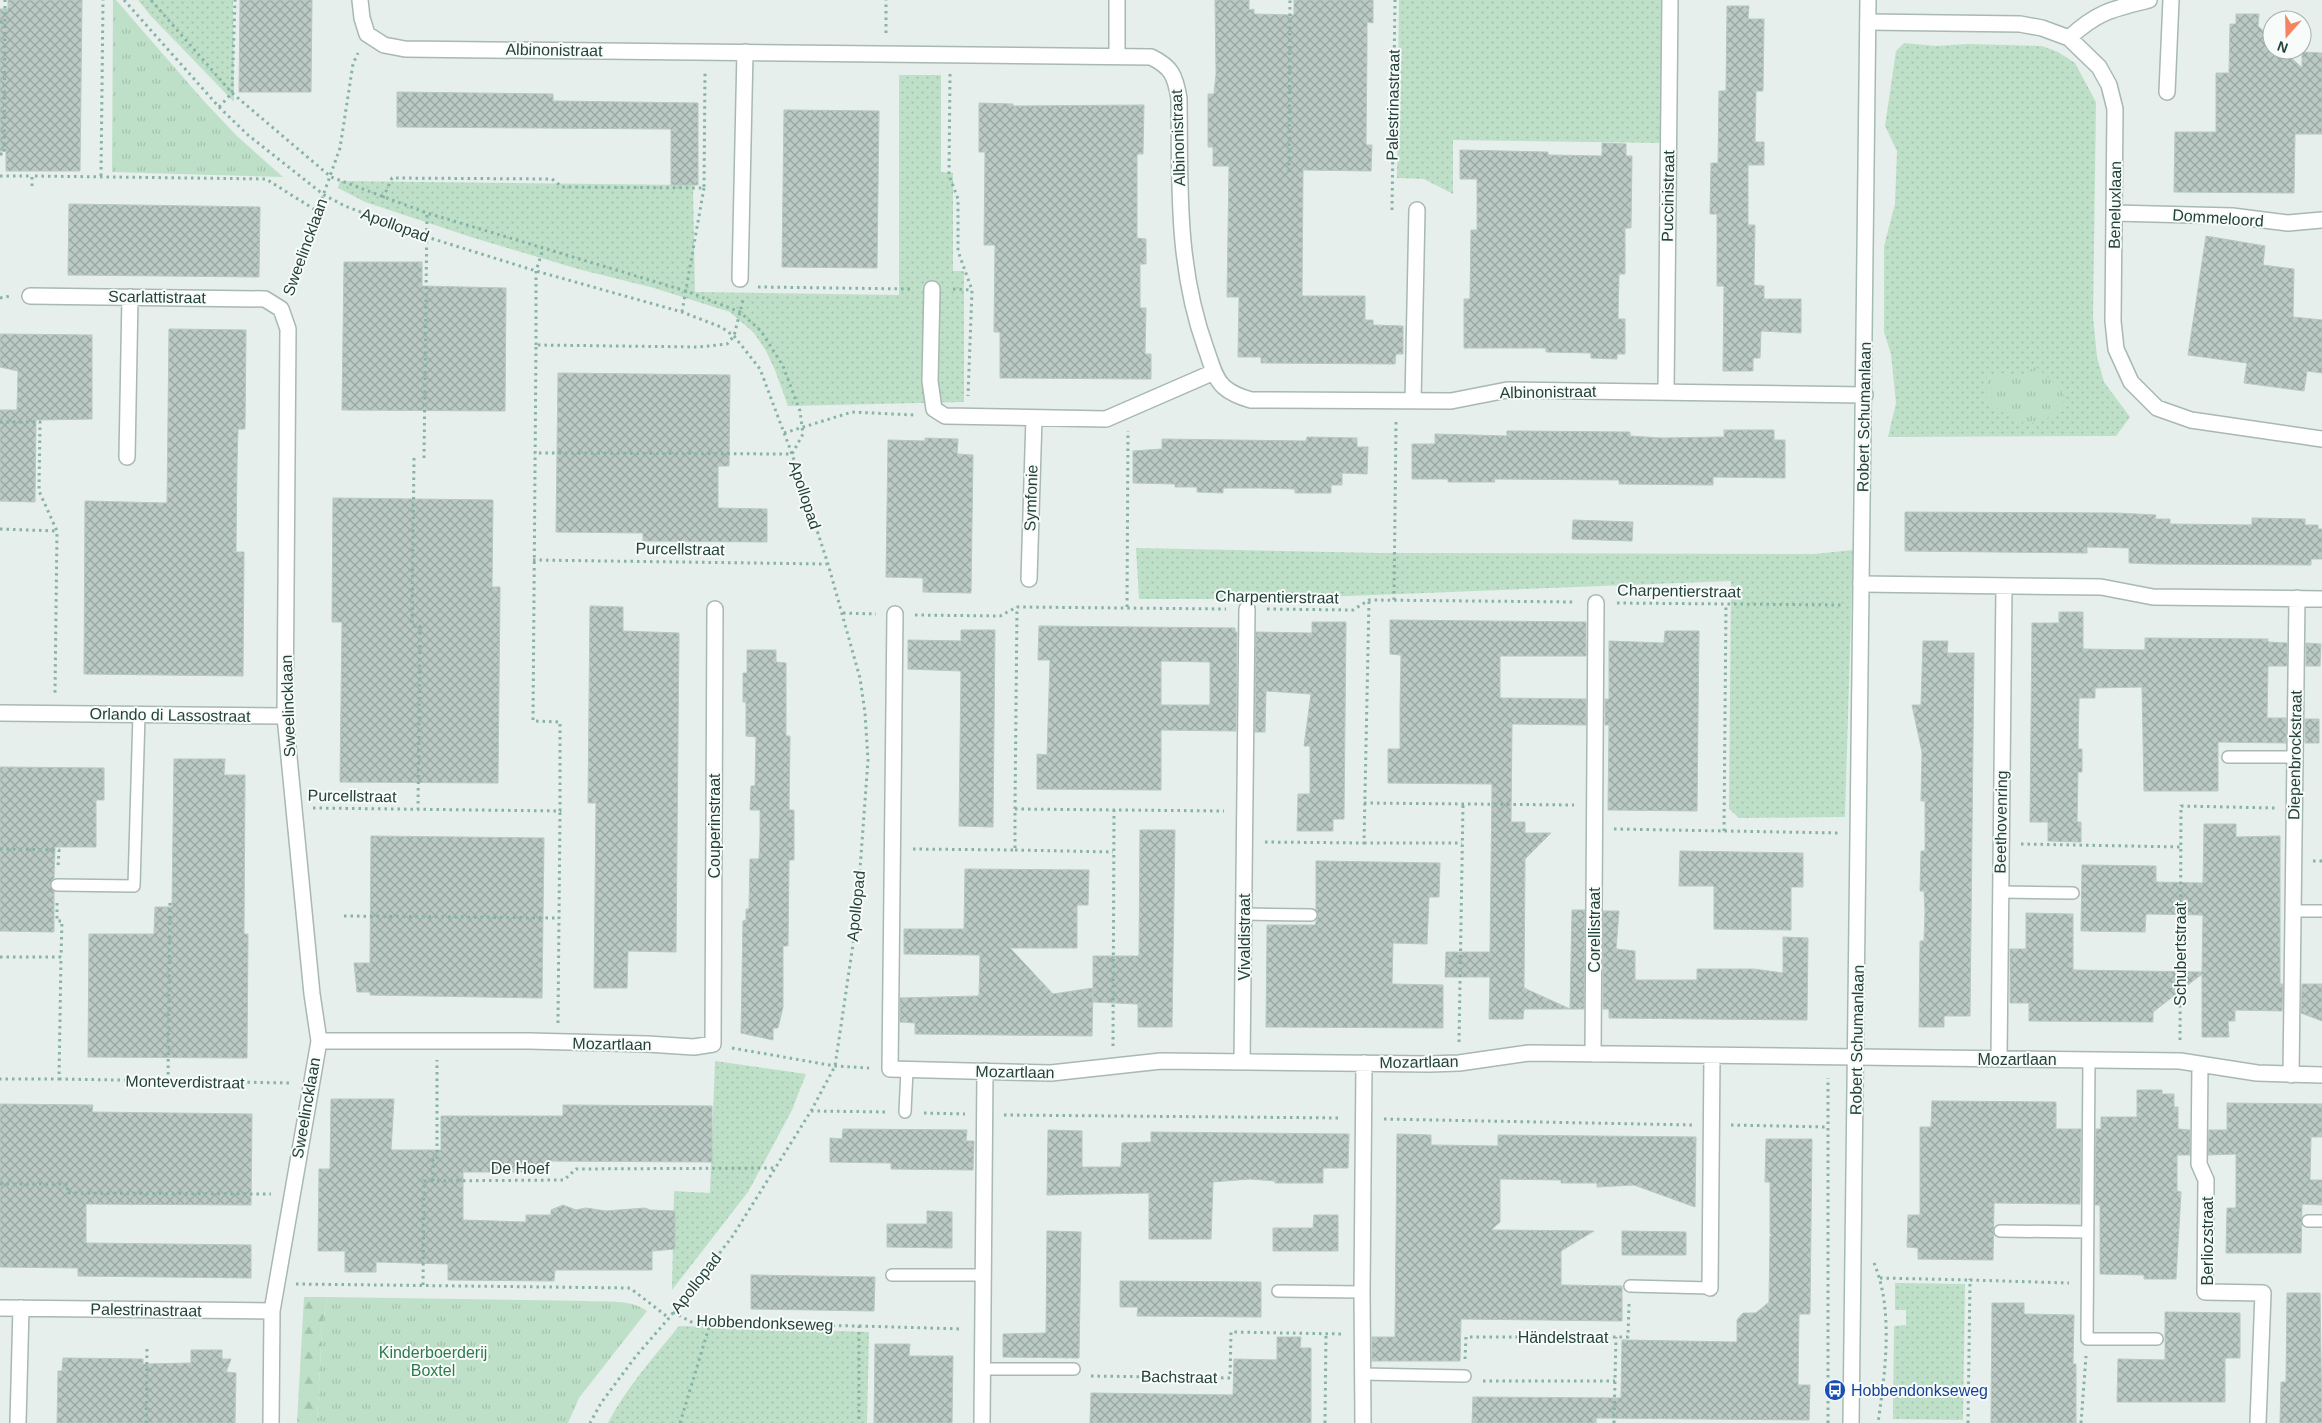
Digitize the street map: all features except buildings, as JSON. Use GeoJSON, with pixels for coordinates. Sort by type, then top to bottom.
{"type":"FeatureCollection","features":[{"type":"Feature","properties":{"kind":"street"},"geometry":{"type":"LineString","coordinates":[[360,0],[362,18],[367,34]]}},
{"type":"Feature","properties":{"kind":"street"},"geometry":{"type":"LineString","coordinates":[[1117,0],[1117,57]]}},
{"type":"Feature","properties":{"kind":"street","name":"Puccinistraat"},"geometry":{"type":"LineString","coordinates":[[1666,392],[1670,0]]}},
{"type":"Feature","properties":{"kind":"street","name":"Robert Schumanlaan"},"geometry":{"type":"LineString","coordinates":[[1851,1423],[1855,1247],[1868,0]]}},
{"type":"Feature","properties":{"kind":"street"},"geometry":{"type":"LineString","coordinates":[[2069,38],[2084,24],[2110,9],[2149,0]]}},
{"type":"Feature","properties":{"kind":"street"},"geometry":{"type":"LineString","coordinates":[[2167,92],[2172,0]]}},
{"type":"Feature","properties":{"kind":"street","name":"Beneluxlaan"},"geometry":{"type":"LineString","coordinates":[[1868,22],[2020,24],[2042,28],[2069,38],[2099,67],[2109,85],[2115,109],[2113,321],[2116,350],[2131,382],[2157,408],[2192,420],[2322,440]]}},
{"type":"Feature","properties":{"kind":"street","name":"Albinonistraat"},"geometry":{"type":"LineString","coordinates":[[367,34],[384,45],[405,49],[1151,57],[1165,64],[1176,79],[1179,98],[1181,237],[1184,261],[1200,332],[1214,372],[1222,386],[1234,395],[1251,400],[1396,401],[1451,401],[1506,390],[1865,395]]}},
{"type":"Feature","properties":{"kind":"street"},"geometry":{"type":"LineString","coordinates":[[740,279],[745,52]]}},
{"type":"Feature","properties":{"kind":"street"},"geometry":{"type":"LineString","coordinates":[[1412,401],[1417,210]]}},
{"type":"Feature","properties":{"kind":"street","name":"Dommeloord"},"geometry":{"type":"LineString","coordinates":[[2114,214],[2232,216],[2288,223],[2322,220]]}},
{"type":"Feature","properties":{"kind":"street"},"geometry":{"type":"LineString","coordinates":[[932,289],[930,381],[934,409],[945,416],[1106,419],[1214,372]]}},
{"type":"Feature","properties":{"kind":"street","name":"Scarlattistraat"},"geometry":{"type":"LineString","coordinates":[[30,296],[265,299],[281,309]]}},
{"type":"Feature","properties":{"kind":"street"},"geometry":{"type":"LineString","coordinates":[[127,457],[130,297]]}},
{"type":"Feature","properties":{"kind":"street","name":"Sweelincklaan"},"geometry":{"type":"LineString","coordinates":[[270,1423],[272,1312],[275,1283],[319,1041],[312,994],[285,716],[288,329],[281,309]]}},
{"type":"Feature","properties":{"kind":"street","name":"Symfonie"},"geometry":{"type":"LineString","coordinates":[[1028,579],[1034,418]]}},
{"type":"Feature","properties":{"kind":"street"},"geometry":{"type":"LineString","coordinates":[[1861,584],[2101,587],[2153,597],[2322,599]]}},
{"type":"Feature","properties":{"kind":"street","name":"Beethovenring"},"geometry":{"type":"LineString","coordinates":[[1999,1058],[2004,586]]}},
{"type":"Feature","properties":{"kind":"street","name":"Diepenbrockstraat"},"geometry":{"type":"LineString","coordinates":[[2291,1075],[2297,598]]}},
{"type":"Feature","properties":{"kind":"street","name":"Corellistraat"},"geometry":{"type":"LineString","coordinates":[[1593,1054],[1596,602]]}},
{"type":"Feature","properties":{"kind":"street","name":"Couperinstraat"},"geometry":{"type":"LineString","coordinates":[[713,1044],[715,609]]}},
{"type":"Feature","properties":{"kind":"street","name":"Vivaldistraat"},"geometry":{"type":"LineString","coordinates":[[1242,1062],[1246,609]]}},
{"type":"Feature","properties":{"kind":"street","name":"Apollopad"},"geometry":{"type":"LineString","coordinates":[[890,1069],[895,614]]}},
{"type":"Feature","properties":{"kind":"street","name":"Orlando di Lassostraat"},"geometry":{"type":"LineString","coordinates":[[0,713],[285,716]]}},
{"type":"Feature","properties":{"kind":"street","name":"Mozartlaan"},"geometry":{"type":"LineString","coordinates":[[319,1041],[647,1044],[694,1047],[713,1044]]}},
{"type":"Feature","properties":{"kind":"street","name":"Mozartlaan"},"geometry":{"type":"LineString","coordinates":[[890,1069],[1051,1073],[1161,1061],[1459,1063],[1529,1053],[2180,1061],[2249,1072],[2322,1075]]}},
{"type":"Feature","properties":{"kind":"street"},"geometry":{"type":"LineString","coordinates":[[1710,1288],[1712,1056]]}},
{"type":"Feature","properties":{"kind":"street"},"geometry":{"type":"LineString","coordinates":[[1363,1423],[1364,1063]]}},
{"type":"Feature","properties":{"kind":"street","name":"Berliozstraat"},"geometry":{"type":"LineString","coordinates":[[2200,1064],[2199,1164],[2206,1180],[2205,1292],[2263,1293],[2258,1423]]}},
{"type":"Feature","properties":{"kind":"street"},"geometry":{"type":"LineString","coordinates":[[982,1423],[985,1072]]}},
{"type":"Feature","properties":{"kind":"street","name":"Palestrinastraat"},"geometry":{"type":"LineString","coordinates":[[0,1308],[272,1312]]}},
{"type":"Feature","properties":{"kind":"street"},"geometry":{"type":"LineString","coordinates":[[18,1423],[21,1308]]}},
{"type":"Feature","properties":{"kind":"lane"},"geometry":{"type":"LineString","coordinates":[[58,886],[134,886],[139,715]]}},
{"type":"Feature","properties":{"kind":"lane"},"geometry":{"type":"LineString","coordinates":[[2228,757],[2295,757]]}},
{"type":"Feature","properties":{"kind":"lane"},"geometry":{"type":"LineString","coordinates":[[2001,892],[2072,893]]}},
{"type":"Feature","properties":{"kind":"lane"},"geometry":{"type":"LineString","coordinates":[[2293,911],[2322,912]]}},
{"type":"Feature","properties":{"kind":"lane"},"geometry":{"type":"LineString","coordinates":[[1244,914],[1311,915]]}},
{"type":"Feature","properties":{"kind":"lane"},"geometry":{"type":"LineString","coordinates":[[2089,1059],[2087,1339],[2157,1339]]}},
{"type":"Feature","properties":{"kind":"lane"},"geometry":{"type":"LineString","coordinates":[[905,1112],[907,1070]]}},
{"type":"Feature","properties":{"kind":"lane"},"geometry":{"type":"LineString","coordinates":[[2308,1221],[2322,1221]]}},
{"type":"Feature","properties":{"kind":"lane"},"geometry":{"type":"LineString","coordinates":[[2000,1231],[2088,1232]]}},
{"type":"Feature","properties":{"kind":"lane"},"geometry":{"type":"LineString","coordinates":[[892,1276],[982,1275]]}},
{"type":"Feature","properties":{"kind":"lane"},"geometry":{"type":"LineString","coordinates":[[1630,1286],[1710,1288]]}},
{"type":"Feature","properties":{"kind":"lane"},"geometry":{"type":"LineString","coordinates":[[1278,1291],[1362,1292]]}},
{"type":"Feature","properties":{"kind":"lane"},"geometry":{"type":"LineString","coordinates":[[982,1368],[1074,1369]]}},
{"type":"Feature","properties":{"kind":"lane"},"geometry":{"type":"LineString","coordinates":[[1362,1374],[1465,1376]]}},
{"type":"Feature","properties":{"kind":"path"},"geometry":{"type":"LineString","coordinates":[[0,154],[4,154],[5,0]]}},
{"type":"Feature","properties":{"kind":"path"},"geometry":{"type":"LineString","coordinates":[[100,176],[103,0]]}},
{"type":"Feature","properties":{"kind":"path","name":"Apollopad"},"geometry":{"type":"LineString","coordinates":[[124,0],[219,107],[248,135],[324,195],[345,206],[427,236],[536,271],[682,312],[721,327],[734,336],[760,369],[792,454],[843,614],[860,678],[865,713],[868,760],[856,924],[835,1066],[811,1111],[732,1237],[669,1318],[636,1356],[590,1423]]}},
{"type":"Feature","properties":{"kind":"path"},"geometry":{"type":"LineString","coordinates":[[151,0],[232,93],[331,177],[427,213],[686,291],[740,312],[762,331],[778,359],[800,411],[803,434],[792,454],[534,453]]}},
{"type":"Feature","properties":{"kind":"path"},"geometry":{"type":"LineString","coordinates":[[219,107],[232,93],[235,0]]}},
{"type":"Feature","properties":{"kind":"path"},"geometry":{"type":"LineString","coordinates":[[886,0],[886,54]]}},
{"type":"Feature","properties":{"kind":"path"},"geometry":{"type":"LineString","coordinates":[[1289,172],[1290,0]]}},
{"type":"Feature","properties":{"kind":"path","name":"Palestrinastraat"},"geometry":{"type":"LineString","coordinates":[[1392,210],[1395,0]]}},
{"type":"Feature","properties":{"kind":"path"},"geometry":{"type":"LineString","coordinates":[[0,22],[5,22]]}},
{"type":"Feature","properties":{"kind":"path","name":"Sweelincklaan"},"geometry":{"type":"LineString","coordinates":[[281,309],[331,177],[340,148],[354,64],[367,34]]}},
{"type":"Feature","properties":{"kind":"path"},"geometry":{"type":"LineString","coordinates":[[950,55],[949,175],[958,199],[958,251],[972,290],[967,417]]}},
{"type":"Feature","properties":{"kind":"path"},"geometry":{"type":"LineString","coordinates":[[682,312],[704,188],[705,71]]}},
{"type":"Feature","properties":{"kind":"path"},"geometry":{"type":"LineString","coordinates":[[0,176],[266,179],[317,212]]}},
{"type":"Feature","properties":{"kind":"path"},"geometry":{"type":"LineString","coordinates":[[32,176],[32,186]]}},
{"type":"Feature","properties":{"kind":"path"},"geometry":{"type":"LineString","coordinates":[[383,198],[392,178],[552,179],[562,187],[704,188]]}},
{"type":"Feature","properties":{"kind":"path"},"geometry":{"type":"LineString","coordinates":[[424,458],[427,213]]}},
{"type":"Feature","properties":{"kind":"path"},"geometry":{"type":"LineString","coordinates":[[543,249],[536,271],[533,721],[560,722],[558,1043]]}},
{"type":"Feature","properties":{"kind":"path"},"geometry":{"type":"LineString","coordinates":[[755,286],[972,290]]}},
{"type":"Feature","properties":{"kind":"path"},"geometry":{"type":"LineString","coordinates":[[536,344],[699,347],[727,344],[734,336],[744,295]]}},
{"type":"Feature","properties":{"kind":"path"},"geometry":{"type":"LineString","coordinates":[[1394,600],[1396,401]]}},
{"type":"Feature","properties":{"kind":"path"},"geometry":{"type":"LineString","coordinates":[[1127,607],[1128,410]]}},
{"type":"Feature","properties":{"kind":"path"},"geometry":{"type":"LineString","coordinates":[[784,434],[852,412],[945,416]]}},
{"type":"Feature","properties":{"kind":"path"},"geometry":{"type":"LineString","coordinates":[[0,422],[40,422],[39,491],[57,531],[55,714]]}},
{"type":"Feature","properties":{"kind":"path"},"geometry":{"type":"LineString","coordinates":[[414,458],[412,626],[420,626],[418,809]]}},
{"type":"Feature","properties":{"kind":"path"},"geometry":{"type":"LineString","coordinates":[[0,529],[57,531]]}},
{"type":"Feature","properties":{"kind":"path","name":"Purcellstraat"},"geometry":{"type":"LineString","coordinates":[[533,560],[828,564]]}},
{"type":"Feature","properties":{"kind":"path"},"geometry":{"type":"LineString","coordinates":[[1364,843],[1369,600]]}},
{"type":"Feature","properties":{"kind":"path","name":"Charpentierstraat"},"geometry":{"type":"LineString","coordinates":[[843,614],[1000,616],[1017,606],[1353,610],[1369,600],[1861,606]]}},
{"type":"Feature","properties":{"kind":"path"},"geometry":{"type":"LineString","coordinates":[[1724,830],[1726,604]]}},
{"type":"Feature","properties":{"kind":"path"},"geometry":{"type":"LineString","coordinates":[[1015,850],[1017,606]]}},
{"type":"Feature","properties":{"kind":"path"},"geometry":{"type":"LineString","coordinates":[[1364,803],[1595,805]]}},
{"type":"Feature","properties":{"kind":"path"},"geometry":{"type":"LineString","coordinates":[[1459,1063],[1463,804]]}},
{"type":"Feature","properties":{"kind":"path","name":"Schubertstraat"},"geometry":{"type":"LineString","coordinates":[[2180,1061],[2181,806],[2294,808]]}},
{"type":"Feature","properties":{"kind":"path","name":"Purcellstraat"},"geometry":{"type":"LineString","coordinates":[[294,808],[560,811]]}},
{"type":"Feature","properties":{"kind":"path"},"geometry":{"type":"LineString","coordinates":[[1015,809],[1244,812]]}},
{"type":"Feature","properties":{"kind":"path"},"geometry":{"type":"LineString","coordinates":[[1112,1066],[1114,810]]}},
{"type":"Feature","properties":{"kind":"path"},"geometry":{"type":"LineString","coordinates":[[1595,829],[1859,833]]}},
{"type":"Feature","properties":{"kind":"path"},"geometry":{"type":"LineString","coordinates":[[1244,842],[1462,844]]}},
{"type":"Feature","properties":{"kind":"path"},"geometry":{"type":"LineString","coordinates":[[2001,844],[2181,847]]}},
{"type":"Feature","properties":{"kind":"path"},"geometry":{"type":"LineString","coordinates":[[0,849],[59,850]]}},
{"type":"Feature","properties":{"kind":"path"},"geometry":{"type":"LineString","coordinates":[[892,849],[1113,852]]}},
{"type":"Feature","properties":{"kind":"path"},"geometry":{"type":"LineString","coordinates":[[168,1081],[170,902]]}},
{"type":"Feature","properties":{"kind":"path"},"geometry":{"type":"LineString","coordinates":[[344,916],[559,918]]}},
{"type":"Feature","properties":{"kind":"path"},"geometry":{"type":"LineString","coordinates":[[0,957],[61,958],[59,1079]]}},
{"type":"Feature","properties":{"kind":"path"},"geometry":{"type":"LineString","coordinates":[[423,1285],[424,1181],[433,1180],[433,1160],[437,1160],[436,1041]]}},
{"type":"Feature","properties":{"kind":"path"},"geometry":{"type":"LineString","coordinates":[[713,1044],[835,1066],[890,1069]]}},
{"type":"Feature","properties":{"kind":"path"},"geometry":{"type":"LineString","coordinates":[[1828,1057],[1828,1423]]}},
{"type":"Feature","properties":{"kind":"path","name":"Monteverdistraat"},"geometry":{"type":"LineString","coordinates":[[0,1079],[310,1084]]}},
{"type":"Feature","properties":{"kind":"path"},"geometry":{"type":"LineString","coordinates":[[811,1111],[985,1115],[1363,1118],[1828,1127]]}},
{"type":"Feature","properties":{"kind":"path","name":"De Hoef"},"geometry":{"type":"LineString","coordinates":[[433,1180],[564,1180],[576,1169],[775,1168]]}},
{"type":"Feature","properties":{"kind":"path"},"geometry":{"type":"LineString","coordinates":[[0,1184],[68,1184],[67,1192],[291,1194]]}},
{"type":"Feature","properties":{"kind":"path"},"geometry":{"type":"LineString","coordinates":[[1855,1247],[1870,1255],[1880,1278],[1886,1319],[1884,1383],[1878,1423]]}},
{"type":"Feature","properties":{"kind":"path"},"geometry":{"type":"LineString","coordinates":[[1880,1278],[2088,1283]]}},
{"type":"Feature","properties":{"kind":"path"},"geometry":{"type":"LineString","coordinates":[[1968,1423],[1970,1280]]}},
{"type":"Feature","properties":{"kind":"path"},"geometry":{"type":"LineString","coordinates":[[275,1283],[630,1288],[669,1318]]}},
{"type":"Feature","properties":{"kind":"path","name":"Händelstraat"},"geometry":{"type":"LineString","coordinates":[[1465,1376],[1466,1336],[1628,1337],[1630,1286]]}},
{"type":"Feature","properties":{"kind":"path","name":"Hobbendonkseweg"},"geometry":{"type":"LineString","coordinates":[[673,1312],[695,1324],[982,1329]]}},
{"type":"Feature","properties":{"kind":"path"},"geometry":{"type":"LineString","coordinates":[[680,1423],[710,1324]]}},
{"type":"Feature","properties":{"kind":"path"},"geometry":{"type":"LineString","coordinates":[[859,1326],[859,1423]]}},
{"type":"Feature","properties":{"kind":"path","name":"Bachstraat"},"geometry":{"type":"LineString","coordinates":[[1074,1369],[1089,1376],[1230,1378],[1231,1332],[1362,1334]]}},
{"type":"Feature","properties":{"kind":"path"},"geometry":{"type":"LineString","coordinates":[[1325,1423],[1326,1333]]}},
{"type":"Feature","properties":{"kind":"path"},"geometry":{"type":"LineString","coordinates":[[1614,1423],[1616,1337]]}},
{"type":"Feature","properties":{"kind":"path"},"geometry":{"type":"LineString","coordinates":[[2081,1423],[2087,1339]]}},
{"type":"Feature","properties":{"kind":"path"},"geometry":{"type":"LineString","coordinates":[[146,1423],[147,1346]]}},
{"type":"Feature","properties":{"kind":"path"},"geometry":{"type":"LineString","coordinates":[[1465,1376],[1468,1381],[1615,1381]]}},
{"type":"Feature","properties":{"kind":"green space"},"geometry":{"type":"Polygon","coordinates":[[[113,0],[116,0],[202,99],[237,136],[283,177],[112,172],[113,0]]]}},
{"type":"Feature","properties":{"kind":"green space"},"geometry":{"type":"Polygon","coordinates":[[[138,0],[233,0],[234,102],[151,16],[138,0]]]}},
{"type":"Feature","properties":{"kind":"green space"},"geometry":{"type":"Polygon","coordinates":[[[1399,0],[1664,0],[1663,143],[1453,140],[1453,194],[1424,179],[1397,178],[1399,0]]]}},
{"type":"Feature","properties":{"kind":"green space"},"geometry":{"type":"Polygon","coordinates":[[[1904,43],[1936,46],[1967,44],[2042,46],[2058,52],[2075,63],[2096,102],[2093,316],[2097,357],[2104,382],[2130,417],[2116,436],[1888,437],[1896,403],[1891,354],[1884,332],[1884,246],[1895,204],[1897,151],[1885,126],[1896,51],[1904,43]]]}},
{"type":"Feature","properties":{"kind":"green space"},"geometry":{"type":"Polygon","coordinates":[[[899,75],[941,75],[941,172],[953,173],[953,271],[964,271],[964,402],[788,406],[766,351],[754,333],[730,312],[654,288],[578,269],[474,238],[365,202],[338,188],[340,181],[693,185],[695,292],[899,295],[899,75]]]}},
{"type":"Feature","properties":{"kind":"green space"},"geometry":{"type":"Polygon","coordinates":[[[2035,366],[2064,392],[2063,407],[2041,421],[2024,423],[2007,415],[1987,400],[1987,375],[2002,373],[2024,375],[2035,366]]]}},
{"type":"Feature","properties":{"kind":"green space"},"geometry":{"type":"Polygon","coordinates":[[[1136,548],[1379,553],[1814,554],[1853,550],[1845,817],[1739,818],[1729,809],[1731,581],[1272,599],[1139,599],[1136,548]]]}},
{"type":"Feature","properties":{"kind":"green space"},"geometry":{"type":"Polygon","coordinates":[[[715,1061],[806,1074],[792,1110],[748,1192],[672,1290],[674,1191],[710,1193],[715,1061]]]}},
{"type":"Feature","properties":{"kind":"green space"},"geometry":{"type":"Polygon","coordinates":[[[1895,1283],[1965,1284],[1963,1420],[1893,1419],[1894,1326],[1906,1325],[1906,1310],[1895,1310],[1895,1283]]]}},
{"type":"Feature","properties":{"kind":"green space"},"geometry":{"type":"Polygon","coordinates":[[[304,1297],[328,1297],[322,1326],[317,1423],[297,1423],[304,1297]]]}},
{"type":"Feature","properties":{"kind":"green space","name":"Kinderboerderij Boxtel"},"geometry":{"type":"Polygon","coordinates":[[[328,1297],[610,1301],[634,1305],[647,1311],[579,1398],[568,1423],[317,1423],[322,1326],[328,1297]]]}},
{"type":"Feature","properties":{"kind":"green space"},"geometry":{"type":"Polygon","coordinates":[[[679,1326],[869,1332],[867,1423],[608,1423],[632,1385],[679,1326]]]}},
{"type":"Feature","properties":{"kind":"place","name":"Hobbendonkseweg"},"geometry":{"type":"Point","coordinates":[1835,1390]}}]}
